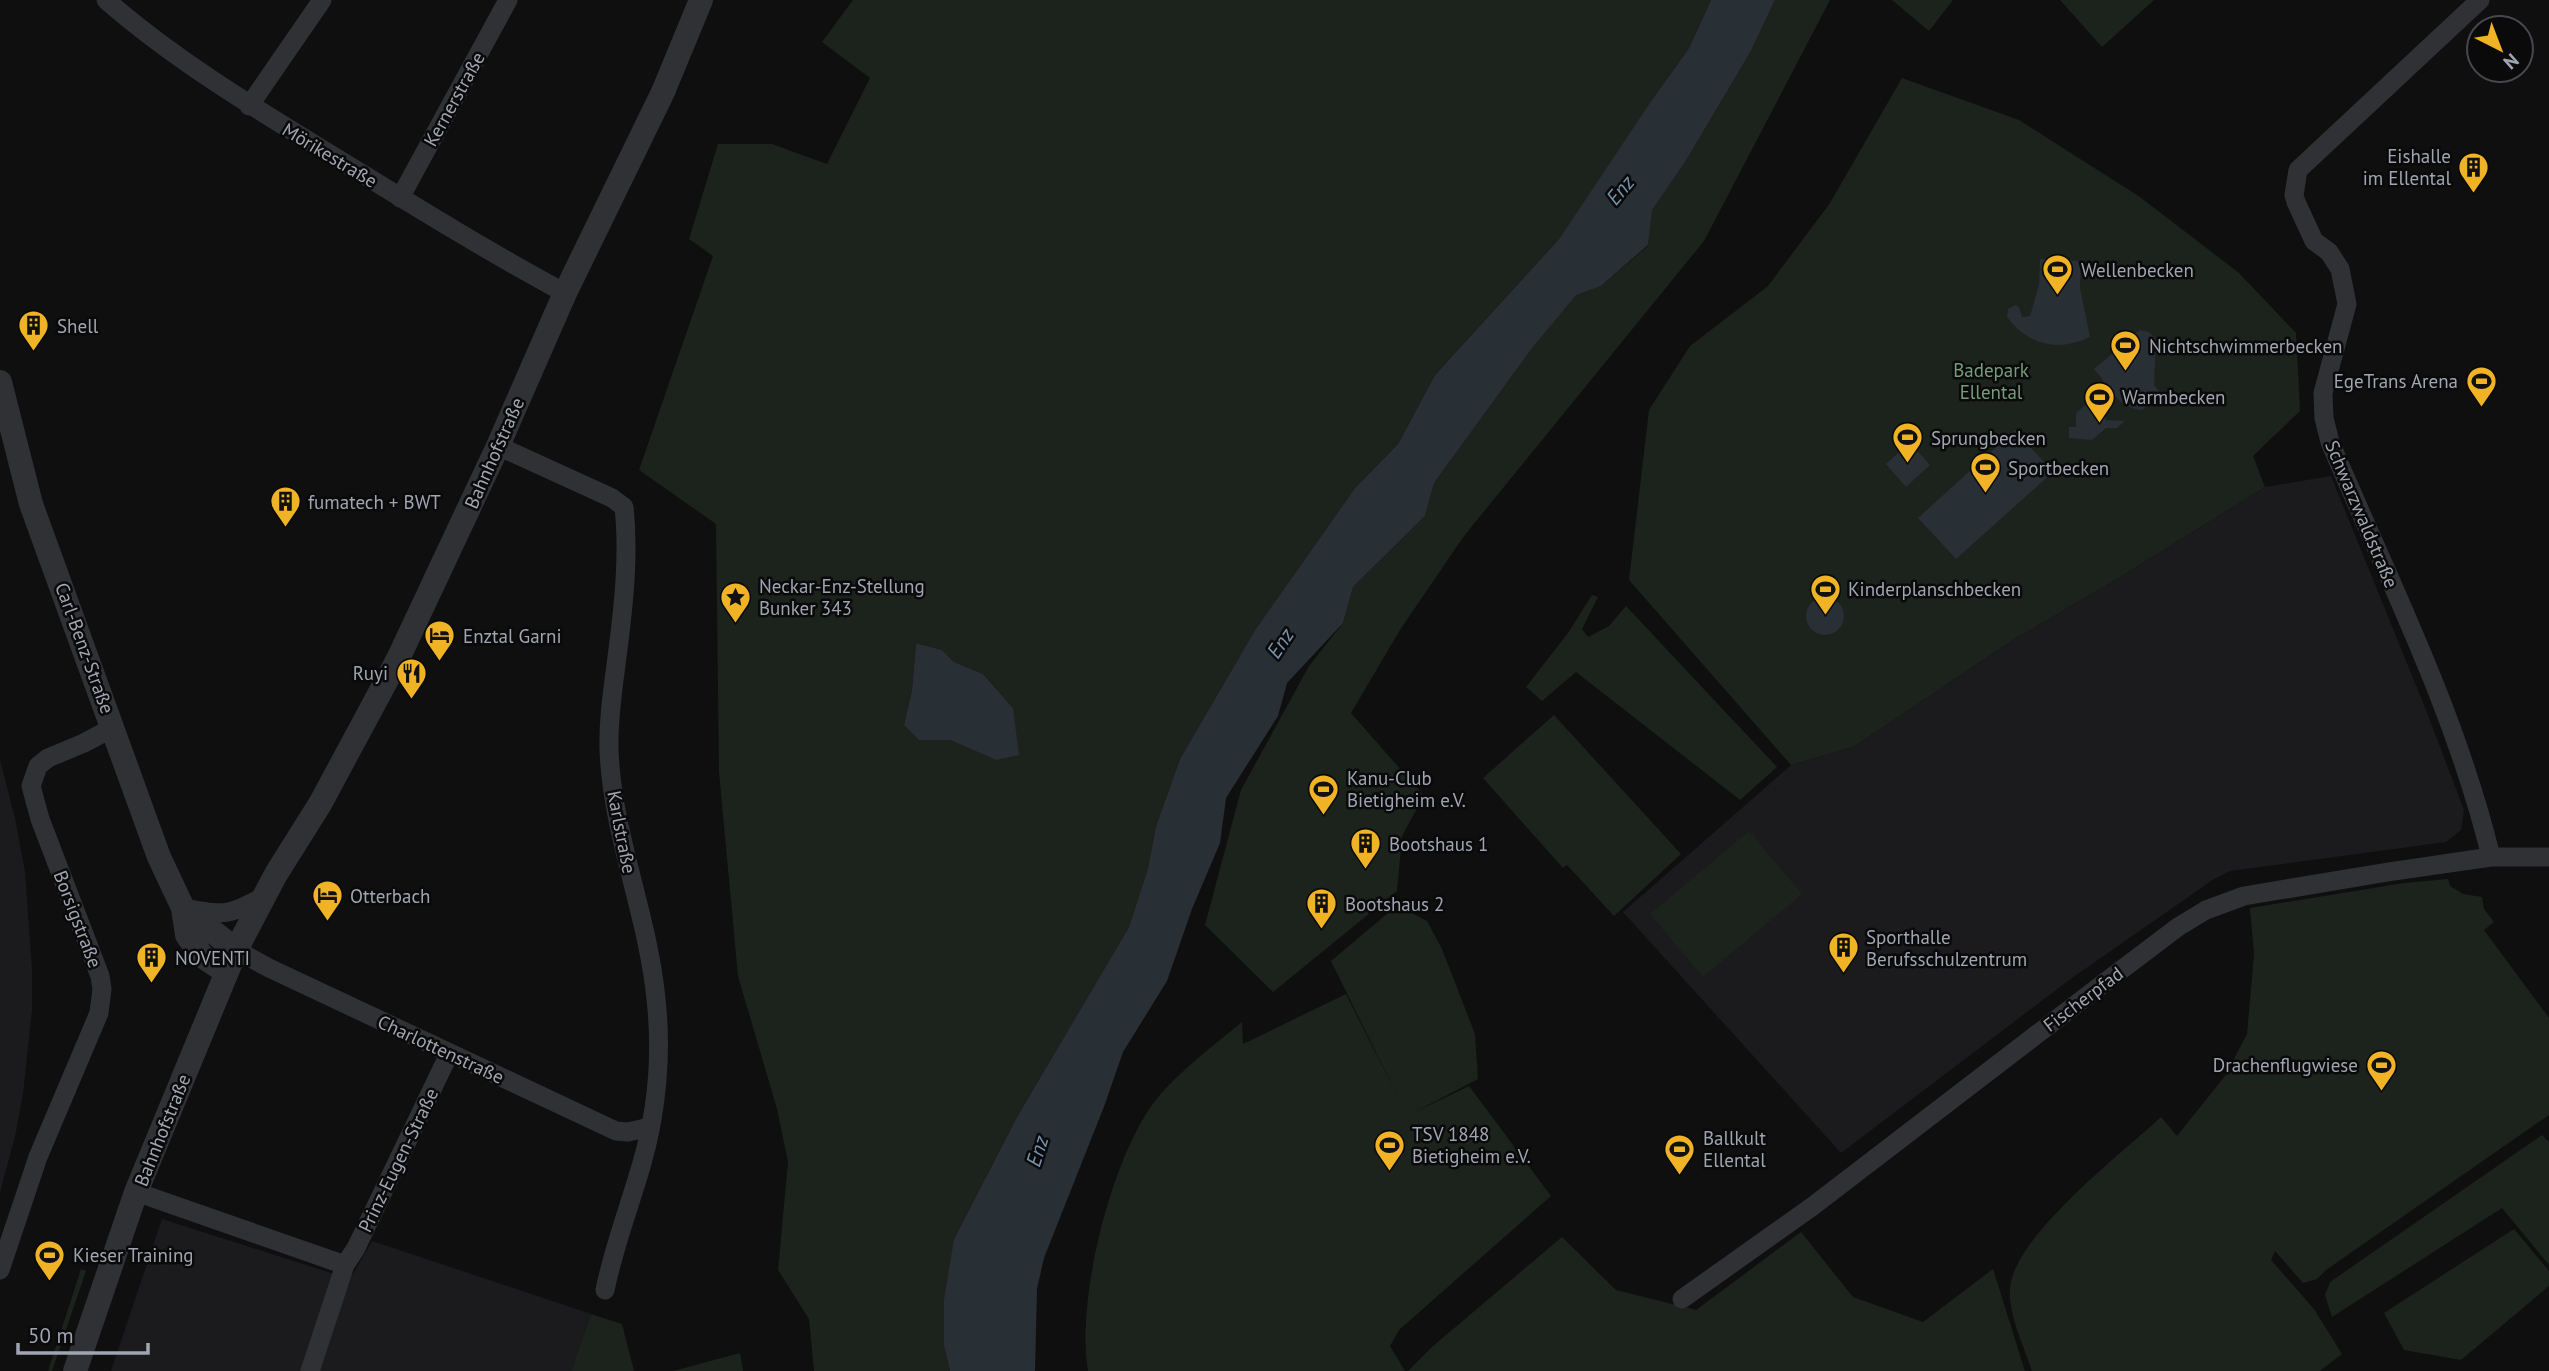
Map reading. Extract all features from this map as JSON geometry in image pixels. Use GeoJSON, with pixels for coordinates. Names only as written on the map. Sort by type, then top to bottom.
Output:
{"type":"FeatureCollection","features":[{"type":"Feature","properties":{"kind":"street","name":"Mörikestraße"},"geometry":{"type":"LineString","coordinates":[[107,0],[160,43],[249,106],[482,248],[565,293]]}},
{"type":"Feature","properties":{"kind":"street"},"geometry":{"type":"LineString","coordinates":[[249,106],[322,0]]}},
{"type":"Feature","properties":{"kind":"street","name":"Kernerstraße"},"geometry":{"type":"LineString","coordinates":[[400,198],[508,0]]}},
{"type":"Feature","properties":{"kind":"street","name":"Bahnhofstraße"},"geometry":{"type":"LineString","coordinates":[[75,1371],[136,1192],[231,961],[265,895],[320,804],[398,659],[498,446],[565,293],[663,92],[702,0]]}},
{"type":"Feature","properties":{"kind":"street","name":"Schwarzwaldstraße"},"geometry":{"type":"LineString","coordinates":[[2480,0],[2298,170],[2294,195],[2314,241],[2329,253],[2340,269],[2345,287],[2347,304],[2323,393],[2324,418],[2330,442],[2429,669],[2479,807],[2491,857]]}},
{"type":"Feature","properties":{"kind":"street","name":"Carl-Benz-Straße"},"geometry":{"type":"LineString","coordinates":[[0,382],[32,504],[159,858],[183,908],[231,961]]}},
{"type":"Feature","properties":{"kind":"street","name":"Karlstraße"},"geometry":{"type":"LineString","coordinates":[[498,446],[612,498],[624,507],[624,593],[609,720],[609,750],[611,778],[652,968],[656,1000],[657,1073],[643,1161],[611,1259],[605,1290]]}},
{"type":"Feature","properties":{"kind":"street","name":"Borsigstraße"},"geometry":{"type":"LineString","coordinates":[[0,1270],[38,1157],[99,1013],[102,1000],[100,976],[40,819],[31,786],[38,766],[48,758],[85,743],[114,727]]}},
{"type":"Feature","properties":{"kind":"street","name":"Fischerpfad"},"geometry":{"type":"LineString","coordinates":[[1682,1299],[1813,1206],[2109,978],[2178,927],[2206,910],[2244,896],[2491,857],[2549,857]]}},
{"type":"Feature","properties":{"kind":"street"},"geometry":{"type":"LineString","coordinates":[[183,908],[221,915],[265,895]]}},
{"type":"Feature","properties":{"kind":"street","name":"Charlottenstraße"},"geometry":{"type":"LineString","coordinates":[[231,961],[267,967],[617,1131],[628,1132],[650,1127]]}},
{"type":"Feature","properties":{"kind":"street","name":"Prinz-Eugen-Straße"},"geometry":{"type":"LineString","coordinates":[[310,1371],[345,1265],[449,1054]]}},
{"type":"Feature","properties":{"kind":"street"},"geometry":{"type":"LineString","coordinates":[[136,1192],[345,1265]]}},
{"type":"Feature","properties":{"kind":"shaded area"},"geometry":{"type":"Polygon","coordinates":[[[2331,476],[2464,810],[2461,830],[2446,842],[2230,871],[2214,879],[2072,978],[1841,1153],[1623,912],[1791,765],[1855,746],[2013,640],[2265,487],[2331,476]]]}},
{"type":"Feature","properties":{"kind":"shaded area"},"geometry":{"type":"Polygon","coordinates":[[[0,760],[25,872],[32,1010],[23,1094],[0,1193],[0,760]]]}},
{"type":"Feature","properties":{"kind":"shaded area"},"geometry":{"type":"Polygon","coordinates":[[[162,1219],[350,1279],[372,1241],[591,1314],[571,1371],[111,1371],[162,1219]]]}},
{"type":"Feature","properties":{"kind":"green space"},"geometry":{"type":"Polygon","coordinates":[[[853,0],[1711,0],[1689,48],[1559,239],[1435,375],[1398,444],[1355,488],[1255,630],[1180,759],[1156,826],[1148,868],[1129,927],[1017,1117],[954,1239],[944,1346],[950,1371],[814,1371],[809,1319],[778,1270],[788,1162],[777,1109],[738,976],[719,772],[716,524],[639,470],[713,256],[689,239],[718,144],[772,144],[827,164],[870,78],[822,42],[853,0]],[[916,643],[912,690],[904,725],[950,740],[996,760],[1013,708],[983,674],[954,662],[942,650],[916,643]]]}},
{"type":"Feature","properties":{"kind":"green space"},"geometry":{"type":"Polygon","coordinates":[[[1775,0],[1830,0],[1704,241],[1464,536],[1400,630],[1351,713],[1424,796],[1402,836],[1397,891],[1273,992],[1205,925],[1241,790],[1309,666],[1343,623],[1353,587],[1425,516],[1434,483],[1533,347],[1576,294],[1601,286],[1648,246],[1651,210],[1687,159],[1751,51],[1775,0]]]}},
{"type":"Feature","properties":{"kind":"green space"},"geometry":{"type":"Polygon","coordinates":[[[1892,0],[1953,0],[1929,31],[1892,0]]]}},
{"type":"Feature","properties":{"kind":"green space"},"geometry":{"type":"Polygon","coordinates":[[[2060,0],[2154,0],[2102,47],[2060,0]]]}},
{"type":"Feature","properties":{"kind":"green space","name":"Badepark Ellental"},"geometry":{"type":"Polygon","coordinates":[[[1902,78],[2019,120],[2140,197],[2239,273],[2296,333],[2300,411],[2253,456],[2265,487],[2013,640],[1855,746],[1791,765],[1629,580],[1649,410],[1690,346],[1768,286],[1830,203],[1902,78]]]}},
{"type":"Feature","properties":{"kind":"green space"},"geometry":{"type":"Polygon","coordinates":[[[1592,595],[1598,597],[1582,629],[1588,637],[1609,626],[1626,606],[1777,767],[1740,800],[1576,672],[1542,701],[1526,687],[1568,633],[1592,595]]]}},
{"type":"Feature","properties":{"kind":"green space"},"geometry":{"type":"Polygon","coordinates":[[[1554,715],[1681,854],[1614,916],[1567,865],[1563,868],[1483,778],[1554,715]]]}},
{"type":"Feature","properties":{"kind":"green space"},"geometry":{"type":"Polygon","coordinates":[[[1749,831],[1802,894],[1703,977],[1650,914],[1749,831]]]}},
{"type":"Feature","properties":{"kind":"green space","name":"Drachenflugwiese"},"geometry":{"type":"Polygon","coordinates":[[[2448,879],[2450,886],[2463,894],[2482,897],[2484,909],[2494,922],[2484,930],[2549,1018],[2549,1115],[2326,1270],[2317,1279],[2303,1283],[2275,1251],[2271,1260],[2314,1309],[2342,1354],[2320,1371],[2032,1371],[2011,1309],[2010,1288],[2016,1267],[2049,1220],[2097,1173],[2161,1117],[2177,1136],[2225,1076],[2247,1034],[2254,954],[2250,908],[2404,883],[2448,879]]]}},
{"type":"Feature","properties":{"kind":"green space"},"geometry":{"type":"Polygon","coordinates":[[[1404,909],[1427,921],[1442,949],[1475,1034],[1478,1079],[1413,1113],[1469,1086],[1551,1196],[1399,1330],[1390,1346],[1405,1371],[1088,1371],[1087,1308],[1092,1271],[1110,1196],[1137,1130],[1152,1105],[1194,1061],[1242,1022],[1243,1044],[1346,994],[1400,1101],[1331,961],[1388,913],[1404,909]]]}},
{"type":"Feature","properties":{"kind":"green space"},"geometry":{"type":"Polygon","coordinates":[[[2542,1135],[2549,1142],[2549,1265],[2502,1208],[2332,1317],[2325,1295],[2330,1282],[2542,1135]]]}},
{"type":"Feature","properties":{"kind":"green space"},"geometry":{"type":"Polygon","coordinates":[[[2514,1229],[2549,1271],[2549,1286],[2461,1360],[2404,1350],[2384,1313],[2514,1229]]]}},
{"type":"Feature","properties":{"kind":"green space"},"geometry":{"type":"Polygon","coordinates":[[[1801,1232],[1853,1297],[1923,1322],[1993,1269],[2025,1371],[1408,1371],[1433,1346],[1562,1237],[1616,1290],[1696,1310],[1801,1232]]]}},
{"type":"Feature","properties":{"kind":"green space"},"geometry":{"type":"Polygon","coordinates":[[[81,1269],[86,1271],[52,1371],[48,1371],[81,1269]]]}},
{"type":"Feature","properties":{"kind":"green space"},"geometry":{"type":"Polygon","coordinates":[[[591,1314],[622,1324],[634,1371],[571,1371],[591,1314]]]}},
{"type":"Feature","properties":{"kind":"green space"},"geometry":{"type":"Polygon","coordinates":[[[740,1353],[743,1371],[673,1371],[740,1353]]]}},
{"type":"Feature","properties":{"kind":"water","name":"Enz"},"geometry":{"type":"Polygon","coordinates":[[[1711,0],[1775,0],[1751,51],[1687,159],[1652,210],[1648,245],[1601,286],[1576,295],[1533,347],[1434,483],[1425,516],[1353,587],[1343,623],[1287,683],[1278,716],[1226,798],[1220,843],[1192,909],[1167,981],[1123,1052],[1044,1258],[1037,1289],[1035,1371],[950,1371],[944,1346],[944,1300],[954,1239],[1017,1117],[1129,927],[1148,868],[1156,826],[1180,759],[1255,630],[1355,488],[1398,444],[1435,375],[1559,239],[1689,48],[1711,0]]]}},
{"type":"Feature","properties":{"kind":"water","name":"Wellenbecken"},"geometry":{"type":"Polygon","coordinates":[[[2040,259],[2081,261],[2080,288],[2090,337],[2067,344],[2045,344],[2025,334],[2007,317],[2008,309],[2015,305],[2019,307],[2022,317],[2030,316],[2039,285],[2040,259]]]}},
{"type":"Feature","properties":{"kind":"water","name":"Nichtschwimmerbecken"},"geometry":{"type":"Polygon","coordinates":[[[2140,330],[2149,332],[2156,339],[2154,385],[2162,394],[2142,410],[2120,401],[2094,369],[2119,348],[2127,356],[2137,347],[2133,335],[2140,330]]]}},
{"type":"Feature","properties":{"kind":"water","name":"Warmbecken"},"geometry":{"type":"Polygon","coordinates":[[[2085,405],[2098,406],[2098,410],[2105,410],[2106,420],[2125,421],[2117,428],[2106,428],[2092,440],[2069,438],[2069,427],[2076,427],[2076,413],[2085,405]]]}},
{"type":"Feature","properties":{"kind":"water","name":"Sportbecken"},"geometry":{"type":"Polygon","coordinates":[[[2015,430],[2053,472],[1956,559],[1918,518],[2015,430]]]}},
{"type":"Feature","properties":{"kind":"water","name":"Sprungbecken"},"geometry":{"type":"Polygon","coordinates":[[[1910,442],[1930,465],[1906,487],[1886,464],[1910,442]]]}},
{"type":"Feature","properties":{"kind":"water","name":"Kinderplanschbecken"},"geometry":{"type":"Polygon","coordinates":[[[1825,597],[1838,603],[1844,616],[1838,629],[1825,635],[1812,629],[1806,616],[1812,603],[1825,597]]]}},
{"type":"Feature","properties":{"kind":"water"},"geometry":{"type":"Polygon","coordinates":[[[916,643],[942,650],[954,662],[983,674],[1013,708],[1019,755],[996,760],[950,740],[919,740],[904,725],[912,690],[916,643]]]}},
{"type":"Feature","properties":{"kind":"place","name":"Eishalle im Ellental"},"geometry":{"type":"Point","coordinates":[2474,194]}},
{"type":"Feature","properties":{"kind":"place","name":"Wellenbecken"},"geometry":{"type":"Point","coordinates":[2058,297]}},
{"type":"Feature","properties":{"kind":"place","name":"Shell"},"geometry":{"type":"Point","coordinates":[34,353]}},
{"type":"Feature","properties":{"kind":"place","name":"Nichtschwimmerbecken"},"geometry":{"type":"Point","coordinates":[2126,373]}},
{"type":"Feature","properties":{"kind":"place","name":"EgeTrans Arena"},"geometry":{"type":"Point","coordinates":[2481,408]}},
{"type":"Feature","properties":{"kind":"place","name":"Warmbecken"},"geometry":{"type":"Point","coordinates":[2099,424]}},
{"type":"Feature","properties":{"kind":"place","name":"Sprungbecken"},"geometry":{"type":"Point","coordinates":[1908,465]}},
{"type":"Feature","properties":{"kind":"place","name":"Sportbecken"},"geometry":{"type":"Point","coordinates":[1985,495]}},
{"type":"Feature","properties":{"kind":"place","name":"fumatech + BWT"},"geometry":{"type":"Point","coordinates":[285,529]}},
{"type":"Feature","properties":{"kind":"place","name":"Kinderplanschbecken"},"geometry":{"type":"Point","coordinates":[1825,616]}},
{"type":"Feature","properties":{"kind":"place","name":"Neckar-Enz-Stellung Bunker 343"},"geometry":{"type":"Point","coordinates":[736,624]}},
{"type":"Feature","properties":{"kind":"place","name":"Enztal Garni"},"geometry":{"type":"Point","coordinates":[440,663]}},
{"type":"Feature","properties":{"kind":"place","name":"Ruyi"},"geometry":{"type":"Point","coordinates":[411,700]}},
{"type":"Feature","properties":{"kind":"place","name":"Kanu-Club Bietigheim e.V."},"geometry":{"type":"Point","coordinates":[1324,816]}},
{"type":"Feature","properties":{"kind":"place","name":"Bootshaus 1"},"geometry":{"type":"Point","coordinates":[1366,871]}},
{"type":"Feature","properties":{"kind":"place","name":"Otterbach"},"geometry":{"type":"Point","coordinates":[327,923]}},
{"type":"Feature","properties":{"kind":"place","name":"Bootshaus 2"},"geometry":{"type":"Point","coordinates":[1322,931]}},
{"type":"Feature","properties":{"kind":"place","name":"Sporthalle Berufsschulzentrum"},"geometry":{"type":"Point","coordinates":[1843,975]}},
{"type":"Feature","properties":{"kind":"place","name":"NOVENTI"},"geometry":{"type":"Point","coordinates":[152,985]}},
{"type":"Feature","properties":{"kind":"place","name":"Drachenflugwiese"},"geometry":{"type":"Point","coordinates":[2381,1092]}},
{"type":"Feature","properties":{"kind":"place","name":"TSV 1848 Bietigheim e.V."},"geometry":{"type":"Point","coordinates":[1389,1172]}},
{"type":"Feature","properties":{"kind":"place","name":"Ballkult Ellental"},"geometry":{"type":"Point","coordinates":[1680,1176]}},
{"type":"Feature","properties":{"kind":"place","name":"Kieser Training"},"geometry":{"type":"Point","coordinates":[50,1282]}}]}
